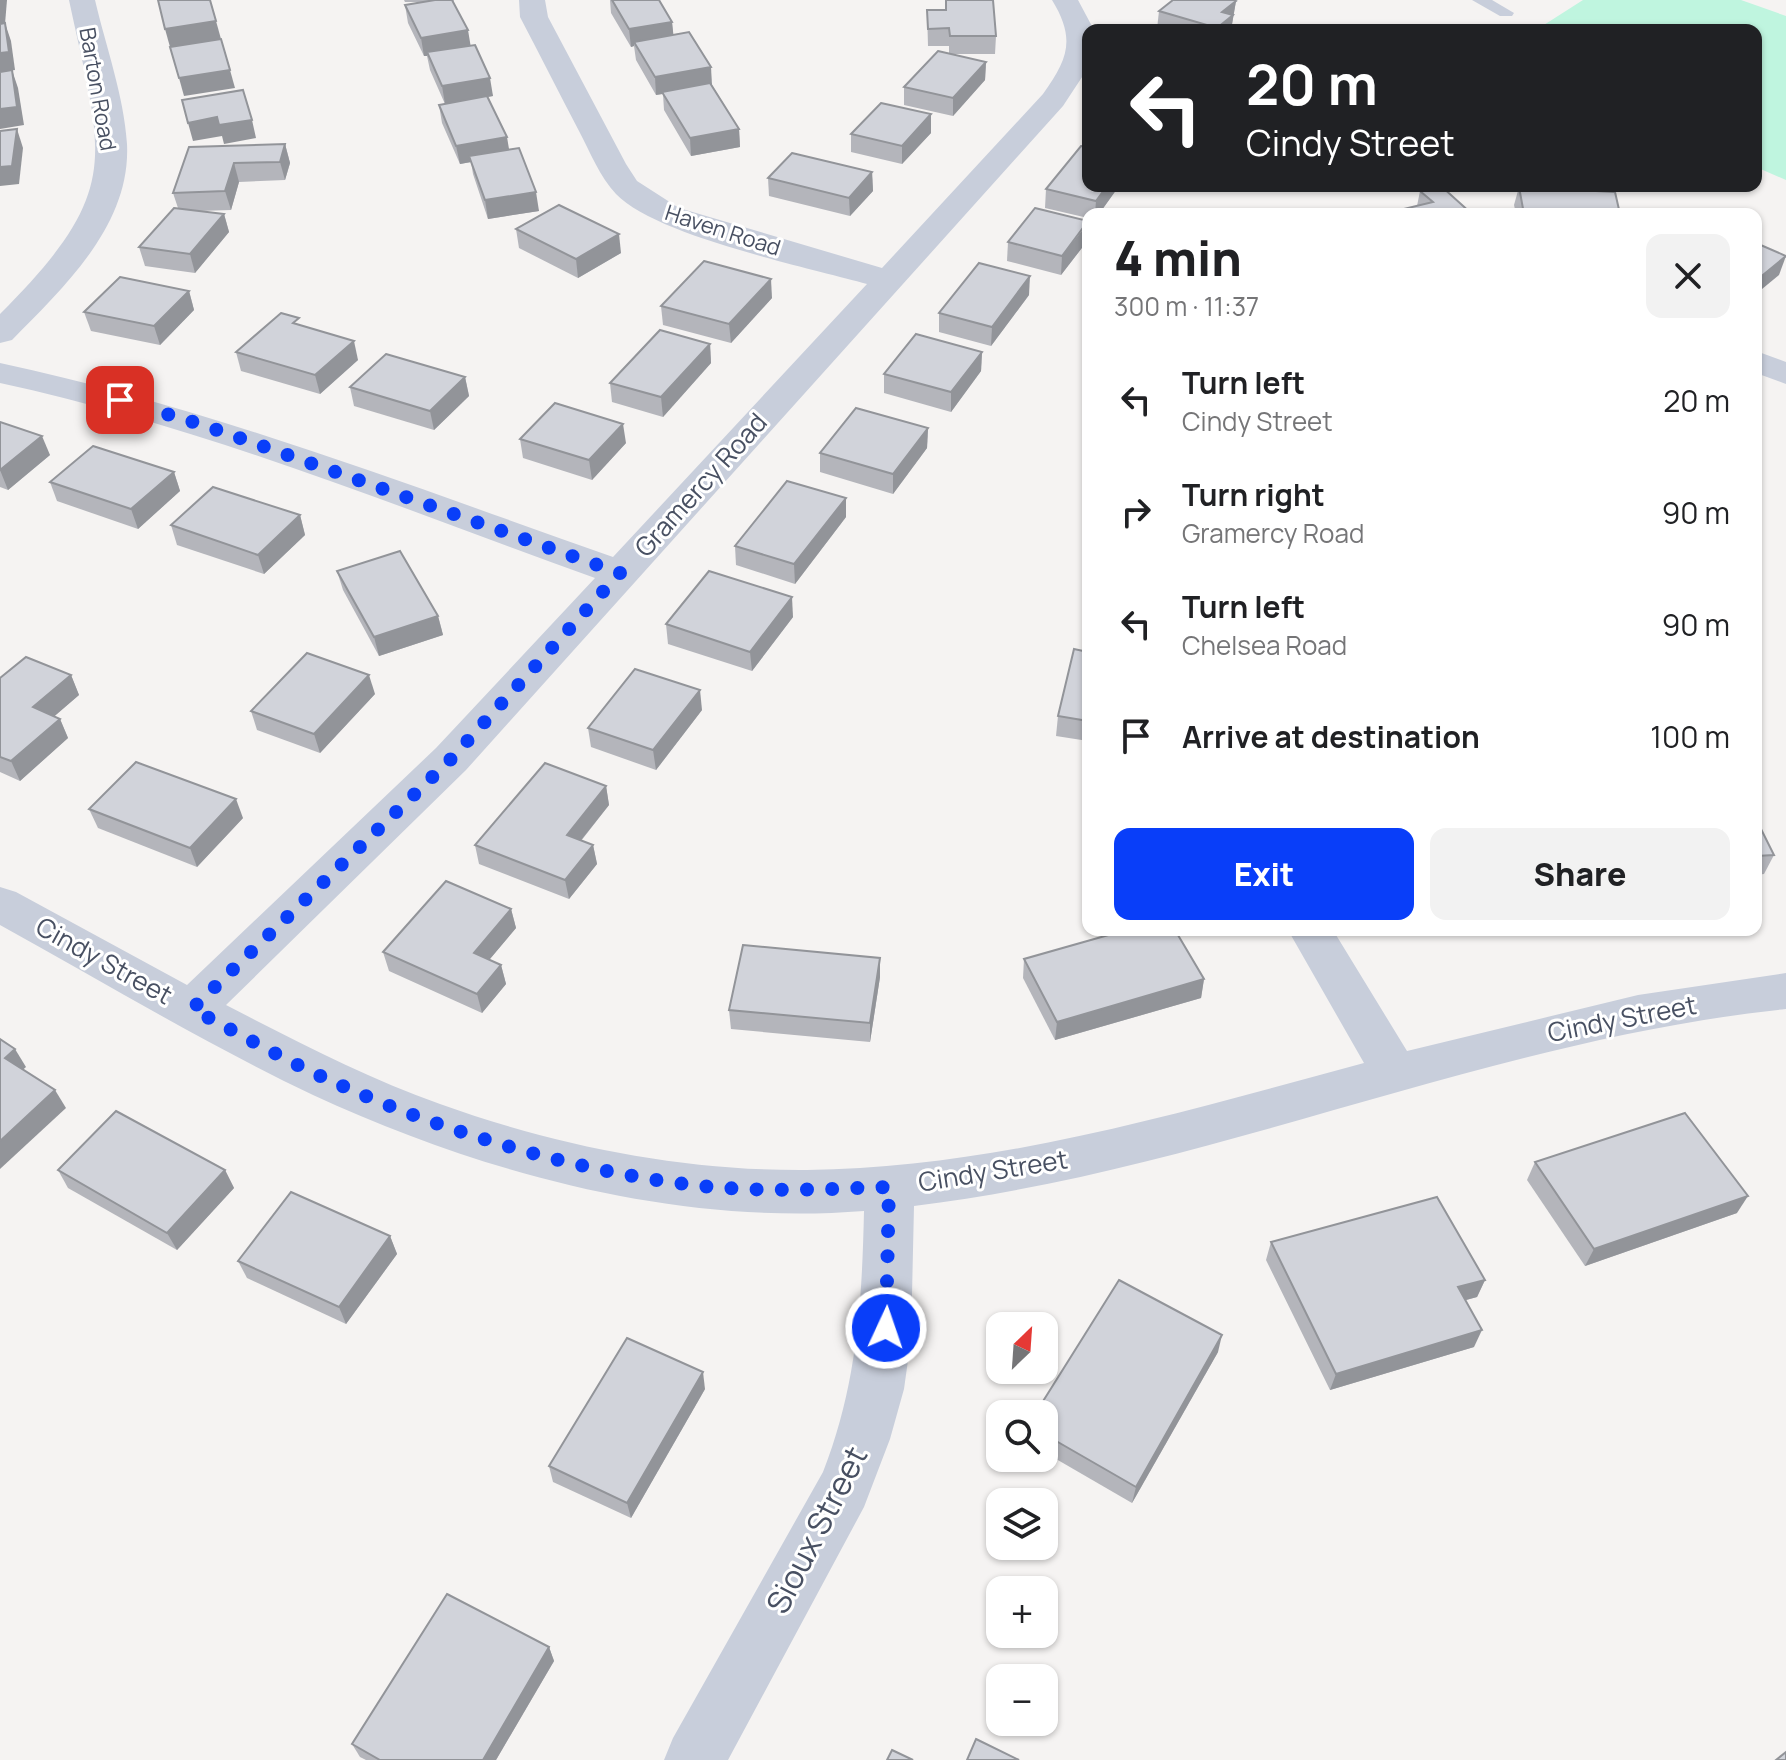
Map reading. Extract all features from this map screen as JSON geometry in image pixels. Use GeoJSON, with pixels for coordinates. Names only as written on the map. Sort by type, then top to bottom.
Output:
{"type":"FeatureCollection","features":[{"type":"Feature","properties":{"kind":"street","name":"Barton Road"},"geometry":{"type":"LineString","coordinates":[[0,333],[82,240],[106,190],[112,145],[82,0]]}},
{"type":"Feature","properties":{"kind":"street","name":"Haven Road"},"geometry":{"type":"LineString","coordinates":[[532,0],[534,17],[611,164],[626,187],[637,196],[668,215],[702,227],[889,280]]}},
{"type":"Feature","properties":{"kind":"street","name":"Gramercy Road"},"geometry":{"type":"LineString","coordinates":[[192,1009],[451,759],[1053,100],[1079,61],[1082,34],[1078,19],[1065,0]]}},
{"type":"Feature","properties":{"kind":"street"},"geometry":{"type":"LineString","coordinates":[[1762,364],[1786,374]]}},
{"type":"Feature","properties":{"kind":"street"},"geometry":{"type":"LineString","coordinates":[[0,373],[93,393],[203,425],[620,573]]}},
{"type":"Feature","properties":{"kind":"street","name":"Cindy Street"},"geometry":{"type":"LineString","coordinates":[[0,904],[337,1084],[403,1110],[535,1152],[650,1178],[711,1187],[889,1187],[963,1179],[1099,1152],[1575,1026],[1679,1006],[1786,991]]}},
{"type":"Feature","properties":{"kind":"street"},"geometry":{"type":"LineString","coordinates":[[1314,936],[1395,1073]]}},
{"type":"Feature","properties":{"kind":"street","name":"Sioux Street"},"geometry":{"type":"LineString","coordinates":[[695,1760],[844,1488],[863,1441],[877,1392],[884,1351],[888,1306],[889,1187]]}},
{"type":"Feature","properties":{"kind":"lane"},"geometry":{"type":"LineString","coordinates":[[1480,0],[1506,13]]}},
{"type":"Feature","properties":{"kind":"green space"},"geometry":{"type":"Polygon","coordinates":[[[1583,0],[1741,0],[1786,16],[1786,180],[1762,170],[1762,24],[1545,24],[1583,0]]]}},
{"type":"Feature","properties":{"kind":"building"},"geometry":{"type":"Polygon","coordinates":[[[158,0],[210,0],[216,21],[165,29],[158,0]]]}},
{"type":"Feature","properties":{"kind":"building"},"geometry":{"type":"Polygon","coordinates":[[[452,0],[468,30],[421,38],[405,5],[452,0]]]}},
{"type":"Feature","properties":{"kind":"building"},"geometry":{"type":"Polygon","coordinates":[[[612,0],[659,0],[672,22],[629,29],[612,0]]]}},
{"type":"Feature","properties":{"kind":"building"},"geometry":{"type":"Polygon","coordinates":[[[946,0],[993,0],[996,36],[950,36],[949,28],[928,29],[927,10],[946,10],[946,0]]]}},
{"type":"Feature","properties":{"kind":"building"},"geometry":{"type":"Polygon","coordinates":[[[1173,0],[1236,1],[1222,12],[1233,15],[1222,24],[1203,24],[1159,11],[1173,0]]]}},
{"type":"Feature","properties":{"kind":"building"},"geometry":{"type":"Polygon","coordinates":[[[5,23],[9,52],[0,53],[0,24],[5,23]]]}},
{"type":"Feature","properties":{"kind":"building"},"geometry":{"type":"Polygon","coordinates":[[[689,32],[711,67],[655,77],[634,42],[689,32]]]}},
{"type":"Feature","properties":{"kind":"building"},"geometry":{"type":"Polygon","coordinates":[[[221,39],[230,70],[179,78],[170,47],[221,39]]]}},
{"type":"Feature","properties":{"kind":"building"},"geometry":{"type":"Polygon","coordinates":[[[475,45],[490,78],[442,86],[427,52],[475,45]]]}},
{"type":"Feature","properties":{"kind":"building"},"geometry":{"type":"Polygon","coordinates":[[[938,51],[986,62],[953,98],[904,87],[938,51]]]}},
{"type":"Feature","properties":{"kind":"building"},"geometry":{"type":"Polygon","coordinates":[[[12,70],[17,107],[0,109],[0,72],[12,70]]]}},
{"type":"Feature","properties":{"kind":"building"},"geometry":{"type":"Polygon","coordinates":[[[710,83],[739,129],[690,138],[662,92],[710,83]]]}},
{"type":"Feature","properties":{"kind":"building"},"geometry":{"type":"Polygon","coordinates":[[[243,90],[252,120],[219,125],[217,117],[188,123],[182,100],[243,90]]]}},
{"type":"Feature","properties":{"kind":"building"},"geometry":{"type":"Polygon","coordinates":[[[487,96],[507,137],[456,146],[439,105],[487,96]]]}},
{"type":"Feature","properties":{"kind":"building"},"geometry":{"type":"Polygon","coordinates":[[[881,103],[931,114],[902,146],[851,134],[881,103]]]}},
{"type":"Feature","properties":{"kind":"building"},"geometry":{"type":"Polygon","coordinates":[[[17,129],[12,166],[0,167],[0,131],[17,129]]]}},
{"type":"Feature","properties":{"kind":"building"},"geometry":{"type":"Polygon","coordinates":[[[285,144],[280,162],[234,163],[225,191],[173,193],[189,147],[285,144]]]}},
{"type":"Feature","properties":{"kind":"building"},"geometry":{"type":"Polygon","coordinates":[[[1081,146],[1082,192],[1103,192],[1096,201],[1046,189],[1081,146]]]}},
{"type":"Feature","properties":{"kind":"building"},"geometry":{"type":"Polygon","coordinates":[[[519,148],[536,192],[485,200],[469,156],[519,148]]]}},
{"type":"Feature","properties":{"kind":"building"},"geometry":{"type":"Polygon","coordinates":[[[792,153],[872,172],[849,198],[768,178],[792,153]]]}},
{"type":"Feature","properties":{"kind":"building"},"geometry":{"type":"Polygon","coordinates":[[[1421,192],[1448,192],[1465,208],[1408,208],[1433,202],[1421,192]]]}},
{"type":"Feature","properties":{"kind":"building"},"geometry":{"type":"Polygon","coordinates":[[[1520,192],[1615,192],[1619,208],[1523,208],[1520,192]]]}},
{"type":"Feature","properties":{"kind":"building"},"geometry":{"type":"Polygon","coordinates":[[[559,205],[619,234],[576,259],[516,229],[559,205]]]}},
{"type":"Feature","properties":{"kind":"building"},"geometry":{"type":"Polygon","coordinates":[[[174,208],[224,214],[190,254],[139,247],[174,208]]]}},
{"type":"Feature","properties":{"kind":"building"},"geometry":{"type":"Polygon","coordinates":[[[1035,208],[1082,220],[1082,229],[1062,256],[1008,242],[1035,208]]]}},
{"type":"Feature","properties":{"kind":"building"},"geometry":{"type":"Polygon","coordinates":[[[1762,246],[1786,256],[1762,276],[1762,246]]]}},
{"type":"Feature","properties":{"kind":"building"},"geometry":{"type":"Polygon","coordinates":[[[704,261],[771,279],[729,324],[661,306],[704,261]]]}},
{"type":"Feature","properties":{"kind":"building"},"geometry":{"type":"Polygon","coordinates":[[[979,263],[1030,276],[992,327],[939,313],[979,263]]]}},
{"type":"Feature","properties":{"kind":"building"},"geometry":{"type":"Polygon","coordinates":[[[120,277],[189,291],[154,326],[84,312],[120,277]]]}},
{"type":"Feature","properties":{"kind":"building"},"geometry":{"type":"Polygon","coordinates":[[[281,313],[299,318],[293,323],[354,341],[315,375],[236,352],[281,313]]]}},
{"type":"Feature","properties":{"kind":"building"},"geometry":{"type":"Polygon","coordinates":[[[660,330],[710,344],[661,397],[610,383],[660,330]]]}},
{"type":"Feature","properties":{"kind":"building"},"geometry":{"type":"Polygon","coordinates":[[[916,334],[982,352],[951,392],[884,374],[916,334]]]}},
{"type":"Feature","properties":{"kind":"building"},"geometry":{"type":"Polygon","coordinates":[[[386,354],[465,377],[430,411],[350,387],[386,354]]]}},
{"type":"Feature","properties":{"kind":"building"},"geometry":{"type":"Polygon","coordinates":[[[555,403],[623,424],[589,460],[520,439],[555,403]]]}},
{"type":"Feature","properties":{"kind":"building"},"geometry":{"type":"Polygon","coordinates":[[[856,408],[928,428],[893,474],[820,453],[856,408]]]}},
{"type":"Feature","properties":{"kind":"building"},"geometry":{"type":"Polygon","coordinates":[[[0,422],[42,436],[0,470],[0,422]]]}},
{"type":"Feature","properties":{"kind":"building"},"geometry":{"type":"Polygon","coordinates":[[[93,446],[174,472],[131,509],[50,482],[93,446]]]}},
{"type":"Feature","properties":{"kind":"building"},"geometry":{"type":"Polygon","coordinates":[[[787,481],[846,498],[794,564],[735,546],[787,481]]]}},
{"type":"Feature","properties":{"kind":"building"},"geometry":{"type":"Polygon","coordinates":[[[213,487],[300,515],[258,555],[171,525],[213,487]]]}},
{"type":"Feature","properties":{"kind":"building"},"geometry":{"type":"Polygon","coordinates":[[[400,551],[438,616],[374,637],[337,571],[400,551]]]}},
{"type":"Feature","properties":{"kind":"building"},"geometry":{"type":"Polygon","coordinates":[[[709,571],[792,597],[750,652],[666,624],[709,571]]]}},
{"type":"Feature","properties":{"kind":"building"},"geometry":{"type":"Polygon","coordinates":[[[1074,649],[1082,651],[1082,720],[1058,716],[1074,649]]]}},
{"type":"Feature","properties":{"kind":"building"},"geometry":{"type":"Polygon","coordinates":[[[307,653],[369,675],[314,734],[251,711],[307,653]]]}},
{"type":"Feature","properties":{"kind":"building"},"geometry":{"type":"Polygon","coordinates":[[[26,657],[71,675],[33,707],[60,719],[11,761],[0,757],[0,678],[26,657]]]}},
{"type":"Feature","properties":{"kind":"building"},"geometry":{"type":"Polygon","coordinates":[[[635,669],[700,690],[653,750],[588,728],[635,669]]]}},
{"type":"Feature","properties":{"kind":"building"},"geometry":{"type":"Polygon","coordinates":[[[136,762],[236,799],[190,848],[89,809],[136,762]]]}},
{"type":"Feature","properties":{"kind":"building"},"geometry":{"type":"Polygon","coordinates":[[[545,763],[606,786],[567,835],[593,845],[565,880],[475,845],[545,763]]]}},
{"type":"Feature","properties":{"kind":"building"},"geometry":{"type":"Polygon","coordinates":[[[1762,831],[1774,855],[1762,856],[1762,831]]]}},
{"type":"Feature","properties":{"kind":"building"},"geometry":{"type":"Polygon","coordinates":[[[446,881],[511,909],[474,953],[501,965],[477,994],[383,952],[446,881]]]}},
{"type":"Feature","properties":{"kind":"building"},"geometry":{"type":"Polygon","coordinates":[[[1105,936],[1179,936],[1204,979],[1057,1022],[1024,959],[1105,936]]]}},
{"type":"Feature","properties":{"kind":"building"},"geometry":{"type":"Polygon","coordinates":[[[743,945],[880,958],[870,1023],[729,1010],[743,945]]]}},
{"type":"Feature","properties":{"kind":"building"},"geometry":{"type":"Polygon","coordinates":[[[0,1039],[15,1049],[5,1058],[55,1090],[0,1141],[0,1039]]]}},
{"type":"Feature","properties":{"kind":"building"},"geometry":{"type":"Polygon","coordinates":[[[116,1111],[225,1170],[167,1233],[58,1170],[116,1111]]]}},
{"type":"Feature","properties":{"kind":"building"},"geometry":{"type":"Polygon","coordinates":[[[1685,1113],[1748,1196],[1594,1249],[1535,1162],[1685,1113]]]}},
{"type":"Feature","properties":{"kind":"building"},"geometry":{"type":"Polygon","coordinates":[[[291,1192],[390,1236],[339,1307],[238,1261],[291,1192]]]}},
{"type":"Feature","properties":{"kind":"building"},"geometry":{"type":"Polygon","coordinates":[[[1437,1197],[1485,1280],[1458,1287],[1482,1330],[1336,1374],[1271,1242],[1437,1197]]]}},
{"type":"Feature","properties":{"kind":"building"},"geometry":{"type":"Polygon","coordinates":[[[1119,1280],[1222,1335],[1136,1487],[1058,1442],[1058,1400],[1044,1400],[1054,1384],[1058,1384],[1058,1377],[1119,1280]]]}},
{"type":"Feature","properties":{"kind":"building"},"geometry":{"type":"Polygon","coordinates":[[[627,1338],[703,1372],[627,1503],[549,1466],[627,1338]]]}},
{"type":"Feature","properties":{"kind":"building"},"geometry":{"type":"Polygon","coordinates":[[[447,1594],[549,1647],[483,1760],[380,1760],[352,1744],[447,1594]]]}},
{"type":"Feature","properties":{"kind":"building"},"geometry":{"type":"Polygon","coordinates":[[[976,1739],[1019,1760],[967,1760],[976,1739]]]}},
{"type":"Feature","properties":{"kind":"building"},"geometry":{"type":"Polygon","coordinates":[[[892,1750],[913,1760],[887,1760],[892,1750]]]}},
{"type":"Feature","properties":{"kind":"route"},"geometry":{"type":"LineString","coordinates":[[120,400],[203,425],[620,573],[451,759],[192,1009],[337,1084],[481,1137],[535,1152],[650,1178],[711,1187],[889,1187],[886,1328]]}}]}
